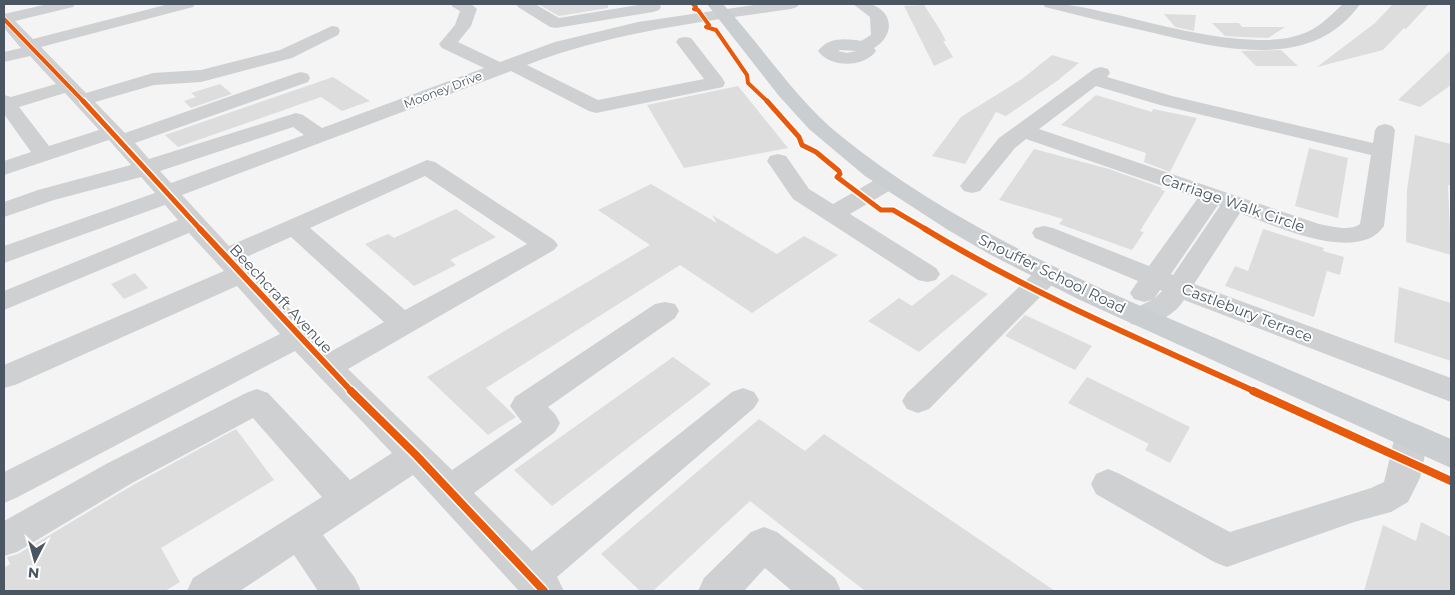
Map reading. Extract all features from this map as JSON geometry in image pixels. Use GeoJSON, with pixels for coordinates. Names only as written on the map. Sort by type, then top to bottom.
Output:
{"type":"FeatureCollection","features":[{"type":"Feature","properties":{"kind":"main road","name":"Snouffer School Road"},"geometry":{"type":"LineString","coordinates":[[720,9],[789,96],[811,120],[844,150],[943,218],[1048,274],[1451,454]]}},
{"type":"Feature","properties":{"kind":"street"},"geometry":{"type":"LineString","coordinates":[[12,34],[36,4]]}},
{"type":"Feature","properties":{"kind":"street"},"geometry":{"type":"LineString","coordinates":[[12,34],[67,4]]}},
{"type":"Feature","properties":{"kind":"street"},"geometry":{"type":"LineString","coordinates":[[12,34],[187,4]]}},
{"type":"Feature","properties":{"kind":"street"},"geometry":{"type":"LineString","coordinates":[[459,4],[469,9],[463,26],[448,44],[505,66],[596,108],[648,95],[716,83],[685,42]]}},
{"type":"Feature","properties":{"kind":"street"},"geometry":{"type":"LineString","coordinates":[[524,4],[556,23],[603,8],[670,4]]}},
{"type":"Feature","properties":{"kind":"street","name":"Mooney Drive"},"geometry":{"type":"LineString","coordinates":[[4,255],[561,46],[720,9],[791,4]]}},
{"type":"Feature","properties":{"kind":"street"},"geometry":{"type":"LineString","coordinates":[[861,4],[878,15],[882,31],[880,37],[863,47]]}},
{"type":"Feature","properties":{"kind":"street"},"geometry":{"type":"LineString","coordinates":[[1051,4],[1204,40],[1256,44],[1290,42],[1318,33],[1352,4]]}},
{"type":"Feature","properties":{"kind":"street"},"geometry":{"type":"LineString","coordinates":[[1116,19],[1131,4]]}},
{"type":"Feature","properties":{"kind":"street"},"geometry":{"type":"LineString","coordinates":[[633,28],[647,42]]}},
{"type":"Feature","properties":{"kind":"street"},"geometry":{"type":"LineString","coordinates":[[44,155],[4,103],[153,79],[201,76],[286,54],[332,31]]}},
{"type":"Feature","properties":{"kind":"street","name":"Beechcraft Avenue"},"geometry":{"type":"LineString","coordinates":[[12,34],[75,93],[117,136],[168,195],[301,336],[327,367],[416,455],[537,584]]}},
{"type":"Feature","properties":{"kind":"street","name":"Carriage Walk Circle"},"geometry":{"type":"LineString","coordinates":[[1097,76],[1167,101],[1383,140],[1372,226],[1369,230],[1360,234],[1330,233],[1313,230],[1022,130],[1097,76]]}},
{"type":"Feature","properties":{"kind":"street"},"geometry":{"type":"LineString","coordinates":[[4,168],[44,155],[174,122],[301,78]]}},
{"type":"Feature","properties":{"kind":"street"},"geometry":{"type":"LineString","coordinates":[[156,106],[174,122]]}},
{"type":"Feature","properties":{"kind":"street"},"geometry":{"type":"LineString","coordinates":[[4,210],[46,195],[111,179],[296,119],[320,136]]}},
{"type":"Feature","properties":{"kind":"street"},"geometry":{"type":"LineString","coordinates":[[972,186],[1007,143],[1022,130]]}},
{"type":"Feature","properties":{"kind":"street"},"geometry":{"type":"LineString","coordinates":[[778,161],[801,194],[927,274]]}},
{"type":"Feature","properties":{"kind":"street"},"geometry":{"type":"LineString","coordinates":[[4,377],[233,266],[294,227],[427,167],[545,245],[327,367]]}},
{"type":"Feature","properties":{"kind":"street"},"geometry":{"type":"LineString","coordinates":[[832,215],[888,182]]}},
{"type":"Feature","properties":{"kind":"street"},"geometry":{"type":"LineString","coordinates":[[1141,317],[1168,303],[1167,283],[1223,200]]}},
{"type":"Feature","properties":{"kind":"street"},"geometry":{"type":"LineString","coordinates":[[4,301],[193,222]]}},
{"type":"Feature","properties":{"kind":"street"},"geometry":{"type":"LineString","coordinates":[[294,227],[403,324]]}},
{"type":"Feature","properties":{"kind":"street","name":"Castlebury Terrace"},"geometry":{"type":"LineString","coordinates":[[1044,233],[1167,283],[1451,390]]}},
{"type":"Feature","properties":{"kind":"street"},"geometry":{"type":"LineString","coordinates":[[918,401],[1048,274]]}},
{"type":"Feature","properties":{"kind":"street"},"geometry":{"type":"LineString","coordinates":[[450,491],[544,423],[526,406],[665,311]]}},
{"type":"Feature","properties":{"kind":"street"},"geometry":{"type":"LineString","coordinates":[[4,488],[301,336]]}},
{"type":"Feature","properties":{"kind":"street"},"geometry":{"type":"LineString","coordinates":[[537,584],[743,400]]}},
{"type":"Feature","properties":{"kind":"street"},"geometry":{"type":"LineString","coordinates":[[4,540],[120,473],[258,401],[346,500]]}},
{"type":"Feature","properties":{"kind":"street"},"geometry":{"type":"LineString","coordinates":[[1108,484],[1227,550],[1354,507],[1378,501],[1396,492],[1403,478],[1412,436]]}},
{"type":"Feature","properties":{"kind":"street"},"geometry":{"type":"LineString","coordinates":[[208,591],[416,455]]}},
{"type":"Feature","properties":{"kind":"street"},"geometry":{"type":"LineString","coordinates":[[299,532],[341,591]]}},
{"type":"Feature","properties":{"kind":"street"},"geometry":{"type":"LineString","coordinates":[[718,591],[764,544],[821,591]]}},
{"type":"Feature","properties":{"kind":"building"},"geometry":{"type":"Polygon","coordinates":[[[538,4],[608,4],[608,8],[559,16],[538,4]]]}},
{"type":"Feature","properties":{"kind":"building"},"geometry":{"type":"Polygon","coordinates":[[[1393,4],[1429,4],[1383,50],[1317,67],[1375,23],[1393,4]]]}},
{"type":"Feature","properties":{"kind":"building"},"geometry":{"type":"Polygon","coordinates":[[[924,5],[939,28],[946,41],[943,41],[953,57],[934,66],[904,6],[924,5]]]}},
{"type":"Feature","properties":{"kind":"building"},"geometry":{"type":"Polygon","coordinates":[[[1164,14],[1196,15],[1194,31],[1175,27],[1164,14]]]}},
{"type":"Feature","properties":{"kind":"building"},"geometry":{"type":"Polygon","coordinates":[[[1212,23],[1239,23],[1242,27],[1285,27],[1268,38],[1241,37],[1225,36],[1212,23]]]}},
{"type":"Feature","properties":{"kind":"building"},"geometry":{"type":"Polygon","coordinates":[[[1281,50],[1298,66],[1256,66],[1241,51],[1281,50]]]}},
{"type":"Feature","properties":{"kind":"building"},"geometry":{"type":"Polygon","coordinates":[[[1451,50],[1451,85],[1420,107],[1398,100],[1451,50]]]}},
{"type":"Feature","properties":{"kind":"building"},"geometry":{"type":"Polygon","coordinates":[[[1052,55],[1079,63],[1057,81],[1006,116],[996,112],[965,164],[932,156],[961,117],[1022,79],[1052,55]]]}},
{"type":"Feature","properties":{"kind":"building"},"geometry":{"type":"Polygon","coordinates":[[[333,77],[370,101],[342,111],[321,97],[178,147],[165,135],[333,77]]]}},
{"type":"Feature","properties":{"kind":"building"},"geometry":{"type":"Polygon","coordinates":[[[220,84],[232,94],[191,108],[184,101],[196,97],[191,93],[220,84]]]}},
{"type":"Feature","properties":{"kind":"building"},"geometry":{"type":"Polygon","coordinates":[[[738,86],[788,148],[684,168],[647,105],[738,86]]]}},
{"type":"Feature","properties":{"kind":"building"},"geometry":{"type":"Polygon","coordinates":[[[1096,95],[1152,112],[1153,109],[1197,118],[1170,172],[1144,162],[1146,153],[1061,125],[1096,95]]]}},
{"type":"Feature","properties":{"kind":"building"},"geometry":{"type":"Polygon","coordinates":[[[1415,135],[1451,144],[1451,186],[1448,185],[1451,255],[1406,242],[1407,190],[1415,135]]]}},
{"type":"Feature","properties":{"kind":"building"},"geometry":{"type":"Polygon","coordinates":[[[1309,148],[1348,158],[1338,218],[1295,206],[1309,148]]]}},
{"type":"Feature","properties":{"kind":"building"},"geometry":{"type":"Polygon","coordinates":[[[1034,149],[1109,169],[1162,188],[1161,190],[1165,191],[1140,231],[1144,232],[1132,250],[1059,224],[1063,219],[999,200],[1034,149]]]}},
{"type":"Feature","properties":{"kind":"building"},"geometry":{"type":"Polygon","coordinates":[[[651,184],[717,223],[712,215],[777,254],[804,236],[838,255],[752,313],[680,265],[486,388],[516,417],[488,435],[427,377],[650,245],[598,210],[651,184]]]}},
{"type":"Feature","properties":{"kind":"building"},"geometry":{"type":"Polygon","coordinates":[[[456,209],[496,237],[450,260],[456,265],[414,286],[365,244],[388,234],[394,238],[456,209]]]}},
{"type":"Feature","properties":{"kind":"building"},"geometry":{"type":"Polygon","coordinates":[[[1263,229],[1324,248],[1323,251],[1344,257],[1340,275],[1327,271],[1314,317],[1225,286],[1235,266],[1248,271],[1263,229]]]}},
{"type":"Feature","properties":{"kind":"building"},"geometry":{"type":"Polygon","coordinates":[[[135,273],[148,288],[124,299],[111,284],[135,273]]]}},
{"type":"Feature","properties":{"kind":"building"},"geometry":{"type":"Polygon","coordinates":[[[952,274],[988,294],[919,352],[868,321],[899,298],[912,306],[952,274]]]}},
{"type":"Feature","properties":{"kind":"building"},"geometry":{"type":"Polygon","coordinates":[[[1399,287],[1451,303],[1451,361],[1394,342],[1399,287]]]}},
{"type":"Feature","properties":{"kind":"building"},"geometry":{"type":"Polygon","coordinates":[[[1025,315],[1092,346],[1075,370],[1005,336],[1025,315]]]}},
{"type":"Feature","properties":{"kind":"building"},"geometry":{"type":"Polygon","coordinates":[[[673,357],[711,384],[552,506],[514,470],[673,357]]]}},
{"type":"Feature","properties":{"kind":"building"},"geometry":{"type":"Polygon","coordinates":[[[1087,377],[1190,427],[1170,463],[1145,450],[1149,444],[1068,403],[1087,377]]]}},
{"type":"Feature","properties":{"kind":"building"},"geometry":{"type":"Polygon","coordinates":[[[759,419],[805,451],[824,434],[1055,591],[865,591],[750,501],[653,591],[640,591],[601,554],[759,419]]]}},
{"type":"Feature","properties":{"kind":"building"},"geometry":{"type":"Polygon","coordinates":[[[236,429],[274,480],[161,548],[180,582],[165,591],[4,591],[4,568],[10,564],[7,557],[18,554],[133,485],[236,429]]]}},
{"type":"Feature","properties":{"kind":"building"},"geometry":{"type":"Polygon","coordinates":[[[1421,522],[1451,537],[1451,591],[1364,591],[1383,525],[1416,541],[1421,522]]]}},
{"type":"Feature","properties":{"kind":"cycle path"},"geometry":{"type":"LineString","coordinates":[[693,4],[696,7],[694,9],[698,10],[709,25],[706,27],[716,30],[747,75],[748,83],[759,92],[799,137],[802,145],[816,152],[839,171],[840,174],[837,177],[881,210],[893,210],[972,258],[1041,294],[1451,481]]}},
{"type":"Feature","properties":{"kind":"cycle path"},"geometry":{"type":"LineString","coordinates":[[4,19],[113,132],[327,367],[416,455],[544,591]]}}]}
